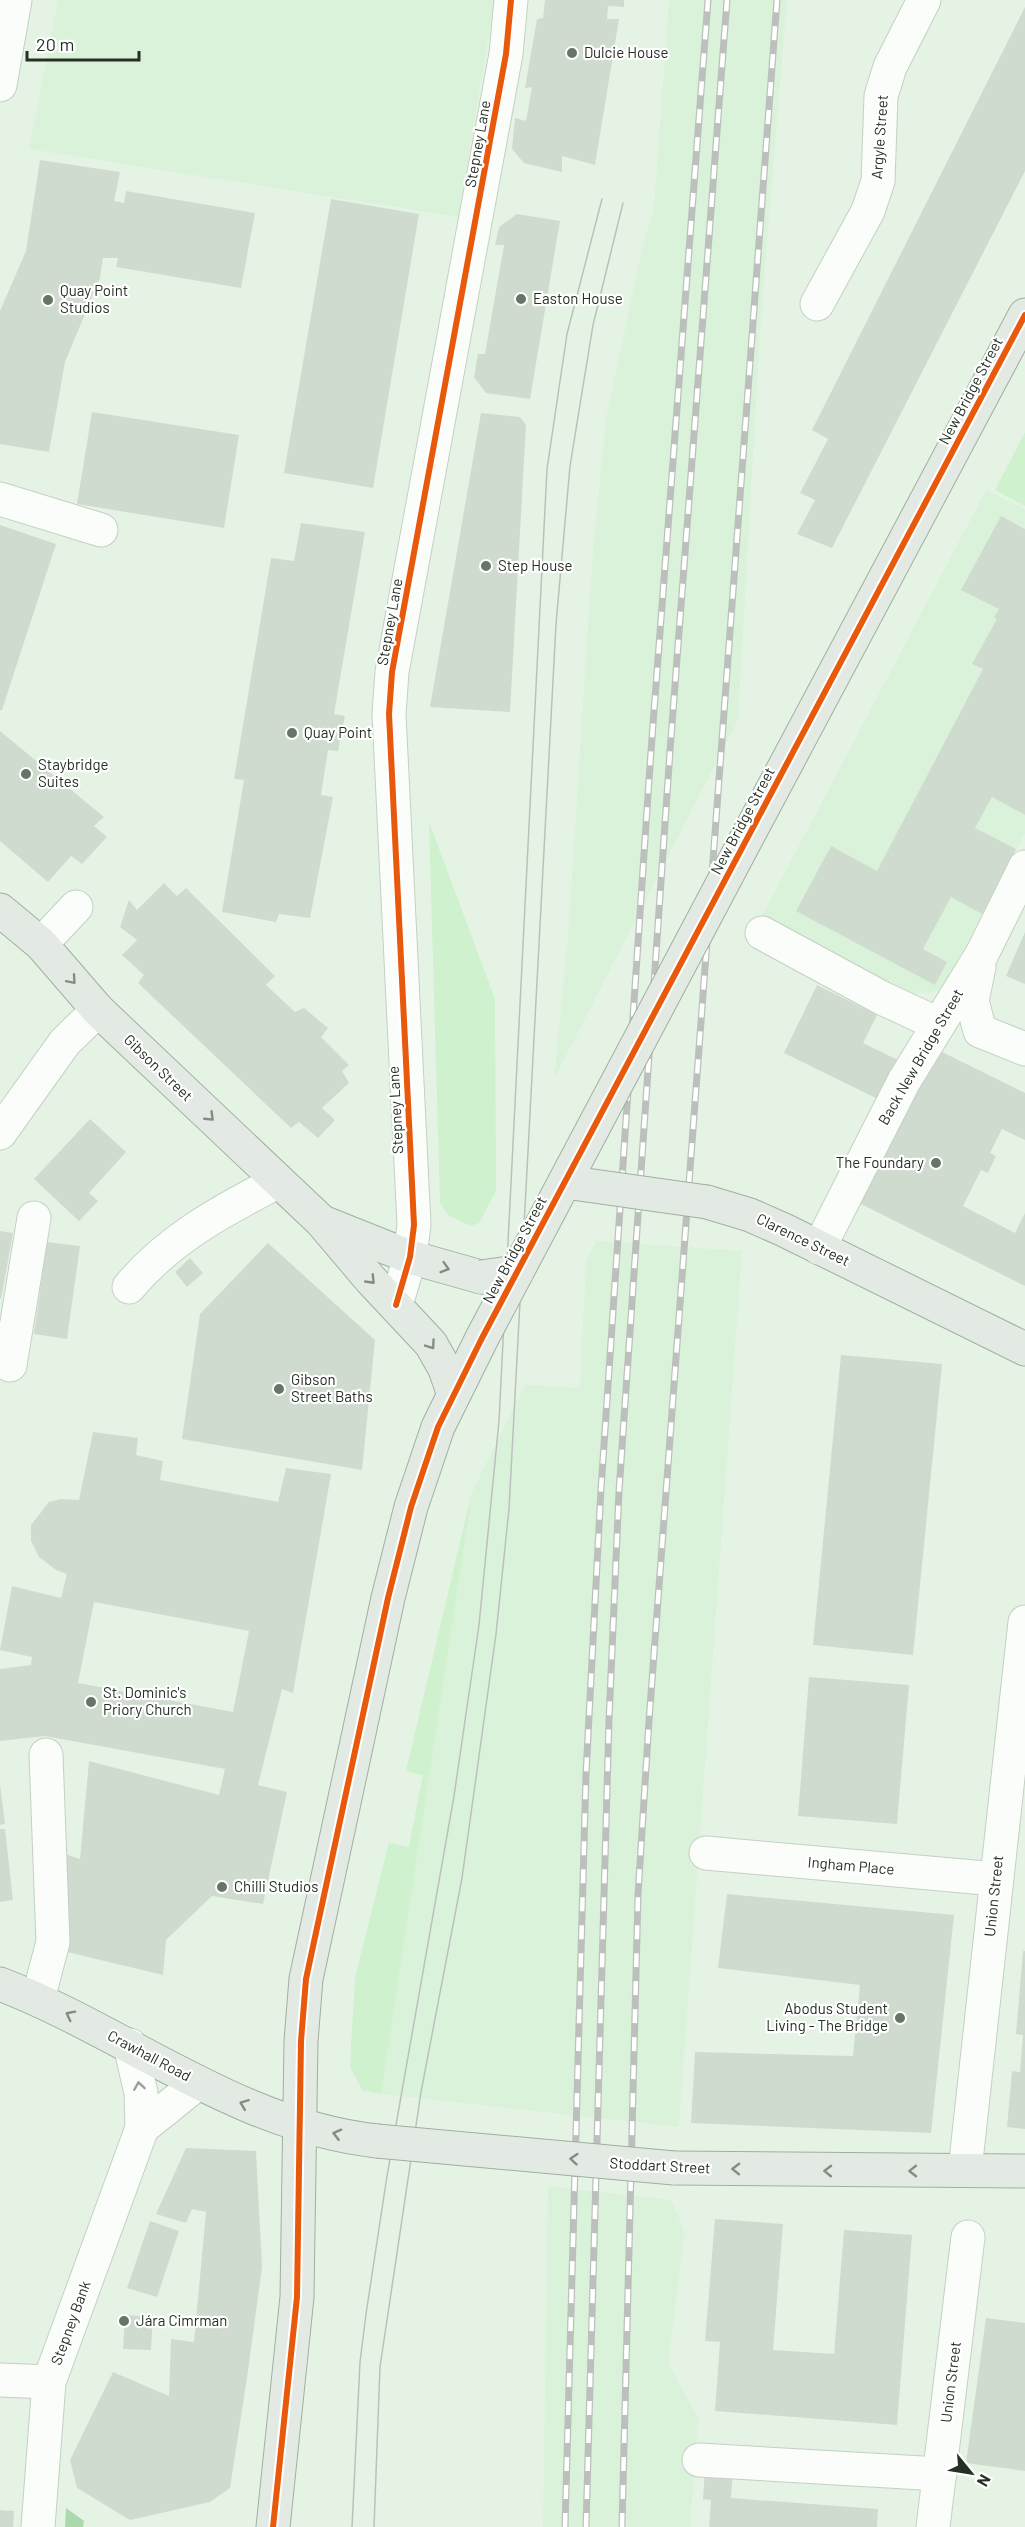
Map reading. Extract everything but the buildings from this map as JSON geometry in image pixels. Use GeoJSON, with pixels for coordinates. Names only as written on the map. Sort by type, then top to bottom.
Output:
{"type":"FeatureCollection","features":[{"type":"Feature","properties":{"kind":"main road","name":"New Bridge Street"},"geometry":{"type":"LineString","coordinates":[[273,2527],[297,2297],[299,2124],[302,2020],[306,1979],[402,1541],[426,1458],[453,1392],[1025,315]]}},
{"type":"Feature","properties":{"kind":"main road","name":"Gibson Street"},"geometry":{"type":"LineString","coordinates":[[0,910],[41,944],[98,1010],[277,1182],[321,1221],[371,1280],[431,1344],[445,1369],[453,1392]]}},
{"type":"Feature","properties":{"kind":"main road","name":"Clarence Street"},"geometry":{"type":"LineString","coordinates":[[565,1182],[707,1202],[750,1215],[1025,1348]]}},
{"type":"Feature","properties":{"kind":"main road","name":"Gibson Street"},"geometry":{"type":"LineString","coordinates":[[321,1221],[410,1257],[481,1277],[517,1272]]}},
{"type":"Feature","properties":{"kind":"main road","name":"Crawhall Road"},"geometry":{"type":"LineString","coordinates":[[0,1984],[38,1999],[236,2101],[299,2124]]}},
{"type":"Feature","properties":{"kind":"main road","name":"Stoddart Street"},"geometry":{"type":"LineString","coordinates":[[299,2124],[376,2141],[674,2168],[861,2172],[1025,2171]]}},
{"type":"Feature","properties":{"kind":"street"},"geometry":{"type":"LineString","coordinates":[[0,86],[15,0]]}},
{"type":"Feature","properties":{"kind":"street","name":"Stepney Lane"},"geometry":{"type":"LineString","coordinates":[[396,1305],[410,1257],[414,1225],[388,714],[392,672],[506,54],[511,0]]}},
{"type":"Feature","properties":{"kind":"street","name":"Argyle Street"},"geometry":{"type":"LineString","coordinates":[[817,304],[868,211],[878,181],[881,96],[890,67],[924,0]]}},
{"type":"Feature","properties":{"kind":"street"},"geometry":{"type":"LineString","coordinates":[[0,499],[101,530]]}},
{"type":"Feature","properties":{"kind":"street","name":"Back New Bridge Street"},"geometry":{"type":"LineString","coordinates":[[819,1248],[904,1081],[982,954],[1025,867]]}},
{"type":"Feature","properties":{"kind":"street"},"geometry":{"type":"LineString","coordinates":[[41,944],[76,907]]}},
{"type":"Feature","properties":{"kind":"street"},"geometry":{"type":"LineString","coordinates":[[762,933],[882,998],[938,1024]]}},
{"type":"Feature","properties":{"kind":"street"},"geometry":{"type":"LineString","coordinates":[[982,954],[972,1001],[980,1031],[1025,1050]]}},
{"type":"Feature","properties":{"kind":"street"},"geometry":{"type":"LineString","coordinates":[[0,1133],[64,1042],[98,1010]]}},
{"type":"Feature","properties":{"kind":"street"},"geometry":{"type":"LineString","coordinates":[[129,1287],[148,1265],[175,1241],[208,1218],[277,1182]]}},
{"type":"Feature","properties":{"kind":"street"},"geometry":{"type":"LineString","coordinates":[[10,1365],[33,1218]]}},
{"type":"Feature","properties":{"kind":"street","name":"Union Street"},"geometry":{"type":"LineString","coordinates":[[965,2170],[1025,1622]]}},
{"type":"Feature","properties":{"kind":"street"},"geometry":{"type":"LineString","coordinates":[[38,1999],[54,1942],[46,1755]]}},
{"type":"Feature","properties":{"kind":"street","name":"Ingham Place"},"geometry":{"type":"LineString","coordinates":[[706,1853],[996,1879]]}},
{"type":"Feature","properties":{"kind":"street"},"geometry":{"type":"LineString","coordinates":[[130,2045],[141,2093],[142,2128]]}},
{"type":"Feature","properties":{"kind":"street"},"geometry":{"type":"LineString","coordinates":[[142,2128],[198,2083]]}},
{"type":"Feature","properties":{"kind":"street","name":"Stepney Bank"},"geometry":{"type":"LineString","coordinates":[[38,2527],[49,2382],[142,2128]]}},
{"type":"Feature","properties":{"kind":"street","name":"Union Street"},"geometry":{"type":"LineString","coordinates":[[933,2527],[968,2237]]}},
{"type":"Feature","properties":{"kind":"street"},"geometry":{"type":"LineString","coordinates":[[0,2380],[49,2382]]}},
{"type":"Feature","properties":{"kind":"street"},"geometry":{"type":"LineString","coordinates":[[699,2460],[940,2474]]}},
{"type":"Feature","properties":{"kind":"shaded area"},"geometry":{"type":"Polygon","coordinates":[[[58,0],[495,0],[458,217],[29,149],[58,0]]]}},
{"type":"Feature","properties":{"kind":"shaded area"},"geometry":{"type":"Polygon","coordinates":[[[669,0],[787,0],[761,317],[738,720],[554,1079],[568,937],[593,549],[606,419],[641,254],[654,207],[669,0]]]}},
{"type":"Feature","properties":{"kind":"shaded area"},"geometry":{"type":"Polygon","coordinates":[[[1025,432],[1025,506],[995,490],[1025,432]]]}},
{"type":"Feature","properties":{"kind":"shaded area"},"geometry":{"type":"Polygon","coordinates":[[[986,490],[1025,509],[1025,833],[941,991],[913,994],[761,918],[986,490]]]}},
{"type":"Feature","properties":{"kind":"shaded area"},"geometry":{"type":"Polygon","coordinates":[[[429,822],[495,999],[496,1191],[479,1223],[471,1226],[449,1216],[440,1203],[429,822]]]}},
{"type":"Feature","properties":{"kind":"shaded area"},"geometry":{"type":"Polygon","coordinates":[[[596,1241],[742,1251],[679,2127],[381,2094],[362,2090],[350,2067],[355,1978],[389,1843],[409,1847],[423,1775],[406,1771],[472,1492],[525,1385],[580,1388],[586,1261],[596,1241]]]}},
{"type":"Feature","properties":{"kind":"shaded area"},"geometry":{"type":"Polygon","coordinates":[[[472,1492],[381,2094],[362,2090],[350,2067],[355,1978],[389,1843],[409,1847],[423,1775],[406,1771],[472,1492]]]}},
{"type":"Feature","properties":{"kind":"shaded area"},"geometry":{"type":"Polygon","coordinates":[[[548,2186],[671,2200],[685,2232],[668,2363],[698,2418],[690,2527],[543,2527],[548,2186]]]}},
{"type":"Feature","properties":{"kind":"green space"},"geometry":{"type":"Polygon","coordinates":[[[66,2508],[84,2521],[83,2527],[65,2527],[66,2508]]]}},
{"type":"Feature","properties":{"kind":"tram line"},"geometry":{"type":"LineString","coordinates":[[352,2527],[360,2362],[366,2314],[387,2176],[454,1796],[479,1625],[499,1421],[547,469],[567,334],[602,199]]}},
{"type":"Feature","properties":{"kind":"tram line"},"geometry":{"type":"LineString","coordinates":[[374,2527],[380,2367],[421,2092],[462,1878],[496,1634],[509,1509],[556,624],[570,466],[593,325],[623,203]]}},
{"type":"Feature","properties":{"kind":"railway"},"geometry":{"type":"LineString","coordinates":[[565,2527],[586,1774],[601,1489],[651,751],[708,0]]}},
{"type":"Feature","properties":{"kind":"railway"},"geometry":{"type":"LineString","coordinates":[[586,2527],[609,1720],[619,1491],[670,751],[727,0]]}},
{"type":"Feature","properties":{"kind":"railway"},"geometry":{"type":"LineString","coordinates":[[622,2527],[638,1895],[777,0]]}},
{"type":"Feature","properties":{"kind":"cycle path"},"geometry":{"type":"LineString","coordinates":[[396,1305],[410,1257],[414,1225],[389,714],[392,672],[506,54],[511,0]]}},
{"type":"Feature","properties":{"kind":"cycle path"},"geometry":{"type":"LineString","coordinates":[[273,2527],[297,2297],[301,2041],[306,1979],[388,1598],[411,1507],[438,1427],[482,1338],[1025,315]]}},
{"type":"Feature","properties":{"kind":"place","name":"Dulcie House"},"geometry":{"type":"Point","coordinates":[572,53]}},
{"type":"Feature","properties":{"kind":"place","name":"Easton House"},"geometry":{"type":"Point","coordinates":[521,299]}},
{"type":"Feature","properties":{"kind":"place","name":"Quay Point Studios"},"geometry":{"type":"Point","coordinates":[48,300]}},
{"type":"Feature","properties":{"kind":"place","name":"Step House"},"geometry":{"type":"Point","coordinates":[486,566]}},
{"type":"Feature","properties":{"kind":"place","name":"Quay Point"},"geometry":{"type":"Point","coordinates":[292,733]}},
{"type":"Feature","properties":{"kind":"place","name":"Staybridge Suites"},"geometry":{"type":"Point","coordinates":[26,774]}},
{"type":"Feature","properties":{"kind":"place","name":"The Foundary"},"geometry":{"type":"Point","coordinates":[936,1163]}},
{"type":"Feature","properties":{"kind":"place","name":"Gibson Street Baths"},"geometry":{"type":"Point","coordinates":[279,1389]}},
{"type":"Feature","properties":{"kind":"place","name":"St. Dominic's Priory Church"},"geometry":{"type":"Point","coordinates":[91,1702]}},
{"type":"Feature","properties":{"kind":"place","name":"Chilli Studios"},"geometry":{"type":"Point","coordinates":[222,1887]}},
{"type":"Feature","properties":{"kind":"place","name":"Abodus Student Living - The Bridge"},"geometry":{"type":"Point","coordinates":[900,2018]}},
{"type":"Feature","properties":{"kind":"place","name":"Jára Cimrman"},"geometry":{"type":"Point","coordinates":[124,2321]}}]}
